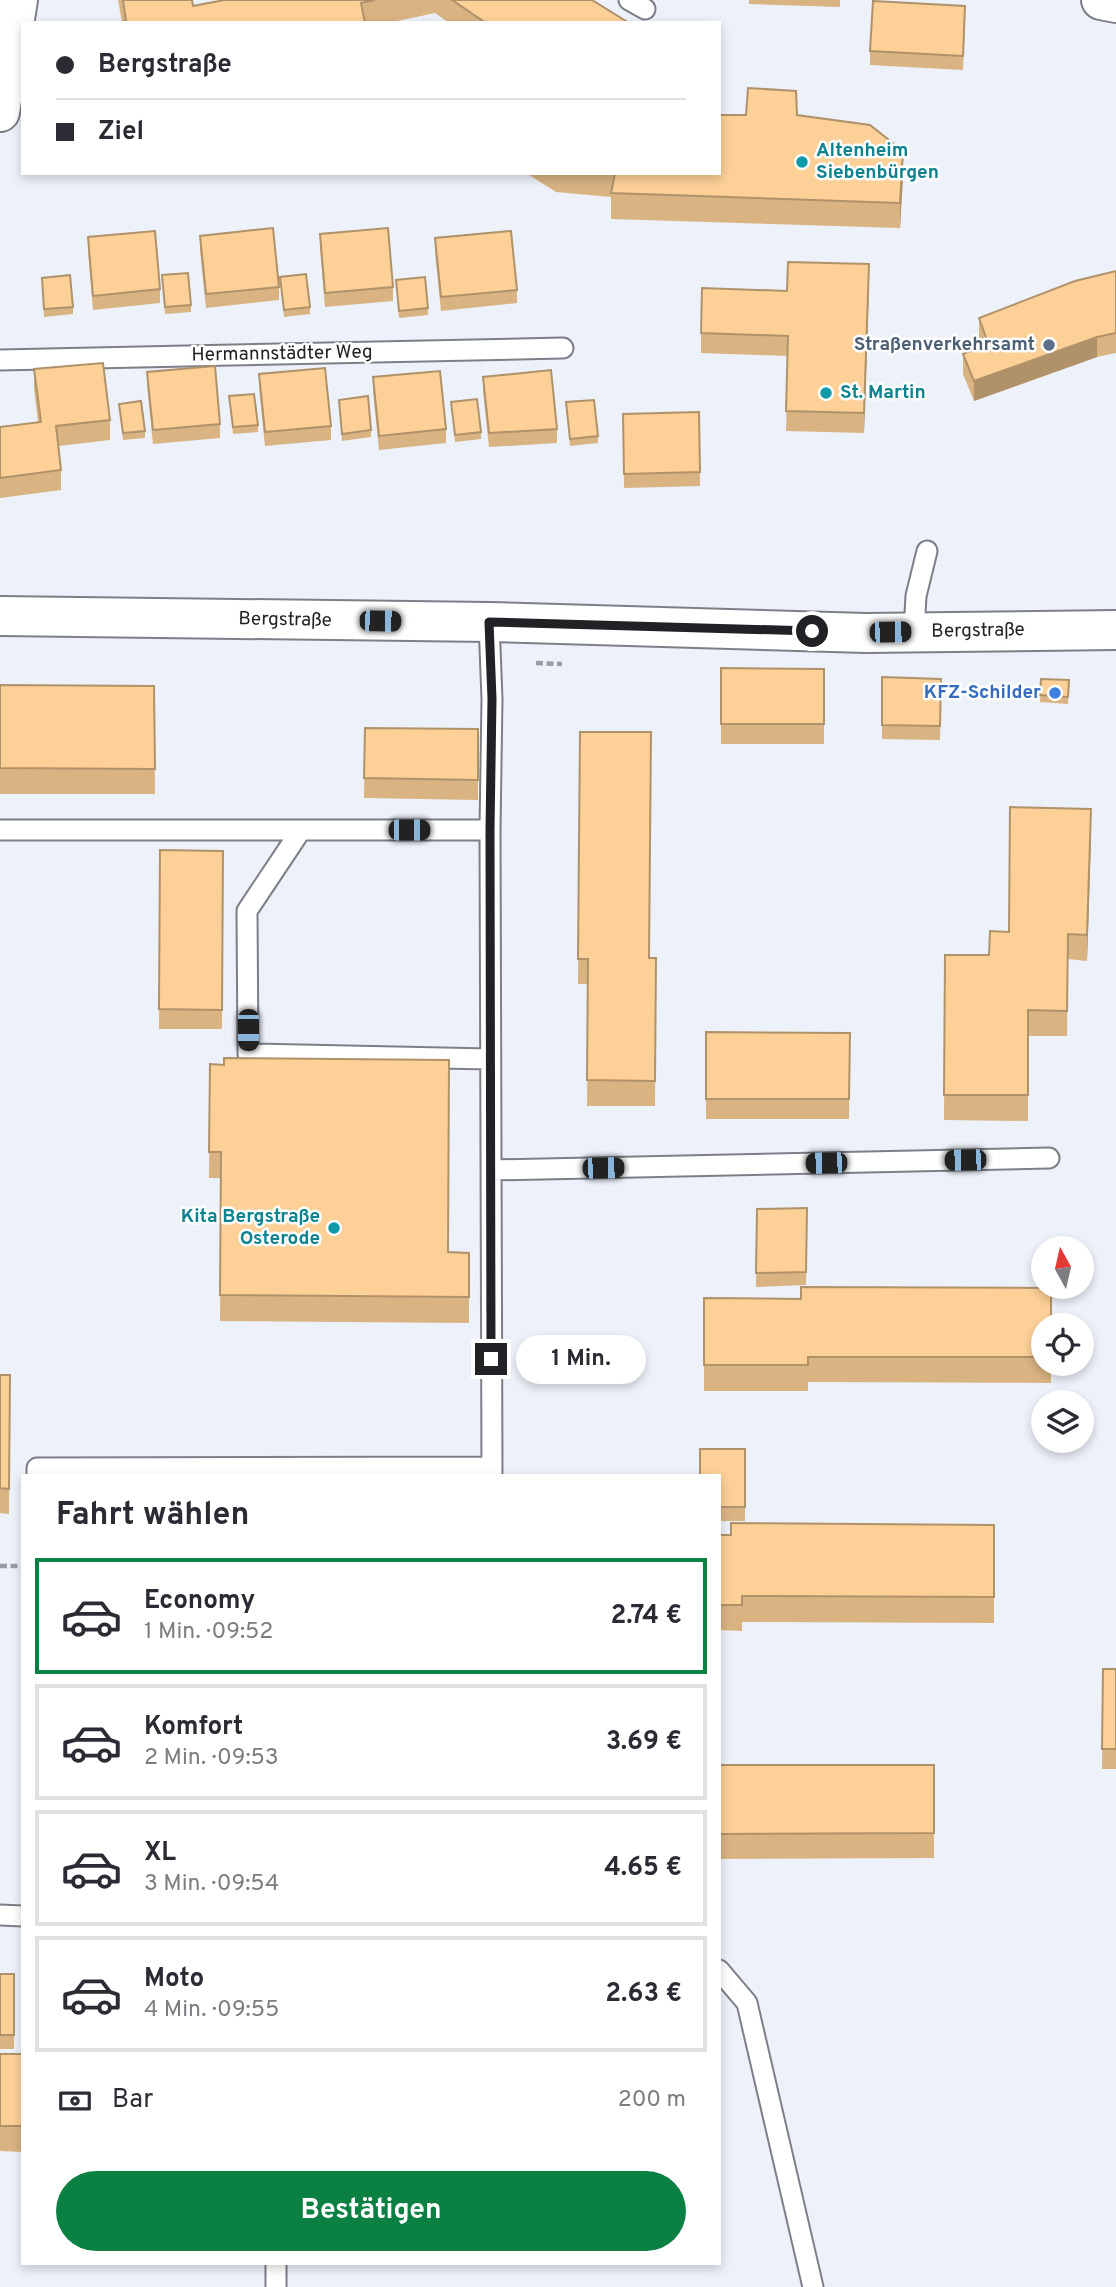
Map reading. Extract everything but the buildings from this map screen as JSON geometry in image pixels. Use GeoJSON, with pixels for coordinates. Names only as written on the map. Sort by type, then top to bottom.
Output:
{"type":"FeatureCollection","features":[{"type":"Feature","properties":{"kind":"street"},"geometry":{"type":"LineString","coordinates":[[0,112],[18,0]]}},
{"type":"Feature","properties":{"kind":"street"},"geometry":{"type":"LineString","coordinates":[[1101,0],[1116,3]]}},
{"type":"Feature","properties":{"kind":"street","name":"Bergstraße"},"geometry":{"type":"LineString","coordinates":[[0,616],[489,622],[866,633],[1116,630]]}},
{"type":"Feature","properties":{"kind":"lane","name":"Hermannstädter Weg"},"geometry":{"type":"LineString","coordinates":[[0,360],[563,348]]}},
{"type":"Feature","properties":{"kind":"lane"},"geometry":{"type":"LineString","coordinates":[[914,632],[916,596],[927,551]]}},
{"type":"Feature","properties":{"kind":"lane"},"geometry":{"type":"LineString","coordinates":[[37,1474],[37,1468],[492,1471],[492,699],[489,622]]}},
{"type":"Feature","properties":{"kind":"lane"},"geometry":{"type":"LineString","coordinates":[[0,830],[490,830]]}},
{"type":"Feature","properties":{"kind":"lane"},"geometry":{"type":"LineString","coordinates":[[301,830],[247,911],[248,1054],[490,1059]]}},
{"type":"Feature","properties":{"kind":"lane"},"geometry":{"type":"LineString","coordinates":[[491,1170],[1049,1158]]}},
{"type":"Feature","properties":{"kind":"lane"},"geometry":{"type":"LineString","coordinates":[[0,1915],[21,1916]]}},
{"type":"Feature","properties":{"kind":"lane"},"geometry":{"type":"LineString","coordinates":[[721,1972],[747,2003],[813,2287]]}},
{"type":"Feature","properties":{"kind":"lane"},"geometry":{"type":"LineString","coordinates":[[276,2265],[276,2287]]}},
{"type":"Feature","properties":{"kind":"path"},"geometry":{"type":"LineString","coordinates":[[0,1566],[21,1566]]}},
{"type":"Feature","properties":{"kind":"place","name":"Altenheim Siebenbürgen"},"geometry":{"type":"Point","coordinates":[802,162]}},
{"type":"Feature","properties":{"kind":"place","name":"Straßenverkehrsamt"},"geometry":{"type":"Point","coordinates":[1049,345]}},
{"type":"Feature","properties":{"kind":"place","name":"St. Martin"},"geometry":{"type":"Point","coordinates":[826,393]}},
{"type":"Feature","properties":{"kind":"place","name":"KFZ-Schilder"},"geometry":{"type":"Point","coordinates":[1055,693]}},
{"type":"Feature","properties":{"kind":"place","name":"Kita Bergstraße Osterode"},"geometry":{"type":"Point","coordinates":[334,1228]}},
{"type":"Feature","properties":{"kind":"route"},"geometry":{"type":"LineString","coordinates":[[491,1359],[492,699],[489,622],[812,631]]}}]}
